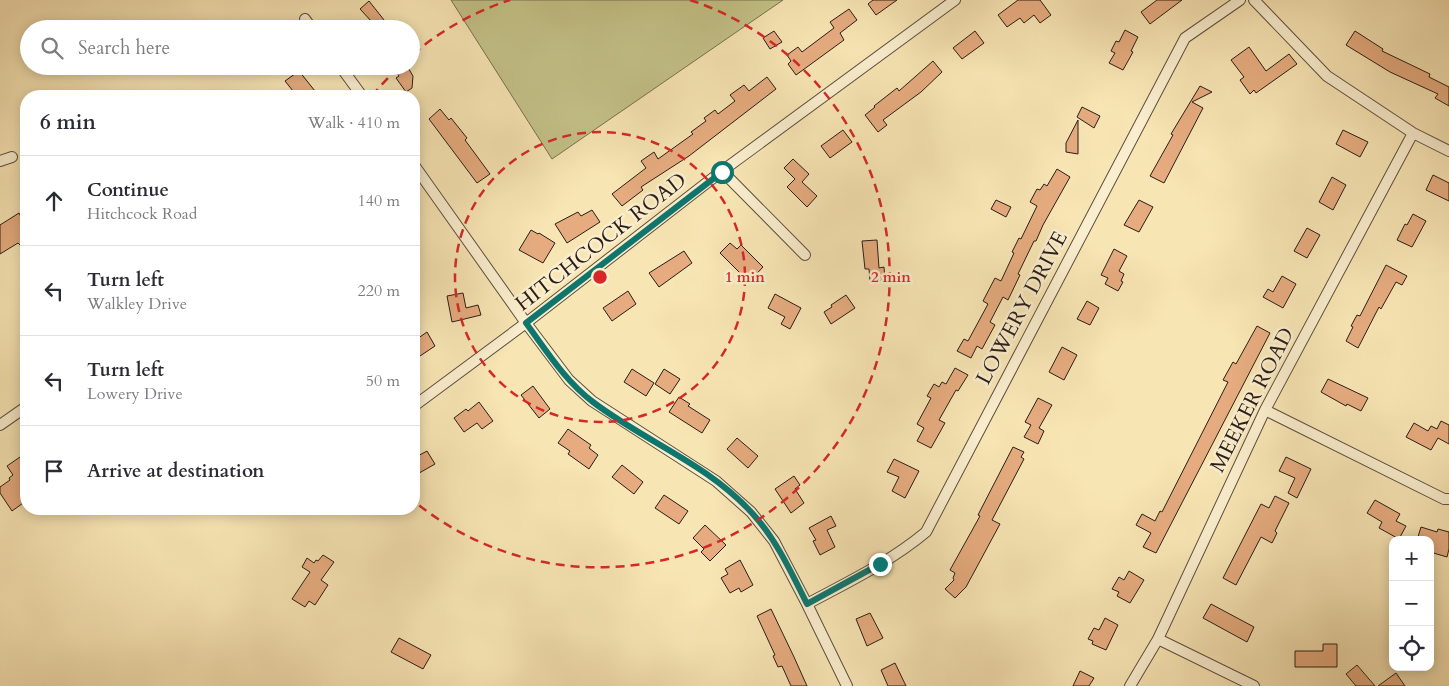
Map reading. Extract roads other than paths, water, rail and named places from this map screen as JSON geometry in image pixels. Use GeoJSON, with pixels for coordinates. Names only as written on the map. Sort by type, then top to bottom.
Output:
{"type":"FeatureCollection","features":[{"type":"Feature","properties":{"kind":"street","name":"HITCHCOCK ROAD"},"geometry":{"type":"LineString","coordinates":[[420,402],[526,323],[722,172],[955,0]]}},
{"type":"Feature","properties":{"kind":"street","name":"LOWERY DRIVE"},"geometry":{"type":"LineString","coordinates":[[807,604],[880,564],[909,546],[926,532],[1184,38],[1240,0]]}},
{"type":"Feature","properties":{"kind":"street"},"geometry":{"type":"LineString","coordinates":[[1254,0],[1327,76],[1413,133],[1449,151]]}},
{"type":"Feature","properties":{"kind":"street"},"geometry":{"type":"LineString","coordinates":[[347,75],[358,90]]}},
{"type":"Feature","properties":{"kind":"street","name":"MEEKER ROAD"},"geometry":{"type":"LineString","coordinates":[[1130,686],[1158,639],[1265,410],[1413,133]]}},
{"type":"Feature","properties":{"kind":"street"},"geometry":{"type":"LineString","coordinates":[[0,161],[12,157]]}},
{"type":"Feature","properties":{"kind":"street"},"geometry":{"type":"LineString","coordinates":[[722,172],[805,255]]}},
{"type":"Feature","properties":{"kind":"street"},"geometry":{"type":"LineString","coordinates":[[420,173],[526,323],[569,380],[592,401],[716,481],[751,512],[774,541],[847,686]]}},
{"type":"Feature","properties":{"kind":"street"},"geometry":{"type":"LineString","coordinates":[[1265,410],[1444,499],[1449,499]]}},
{"type":"Feature","properties":{"kind":"street"},"geometry":{"type":"LineString","coordinates":[[0,425],[20,411]]}},
{"type":"Feature","properties":{"kind":"street"},"geometry":{"type":"LineString","coordinates":[[1158,639],[1254,686]]}}]}
